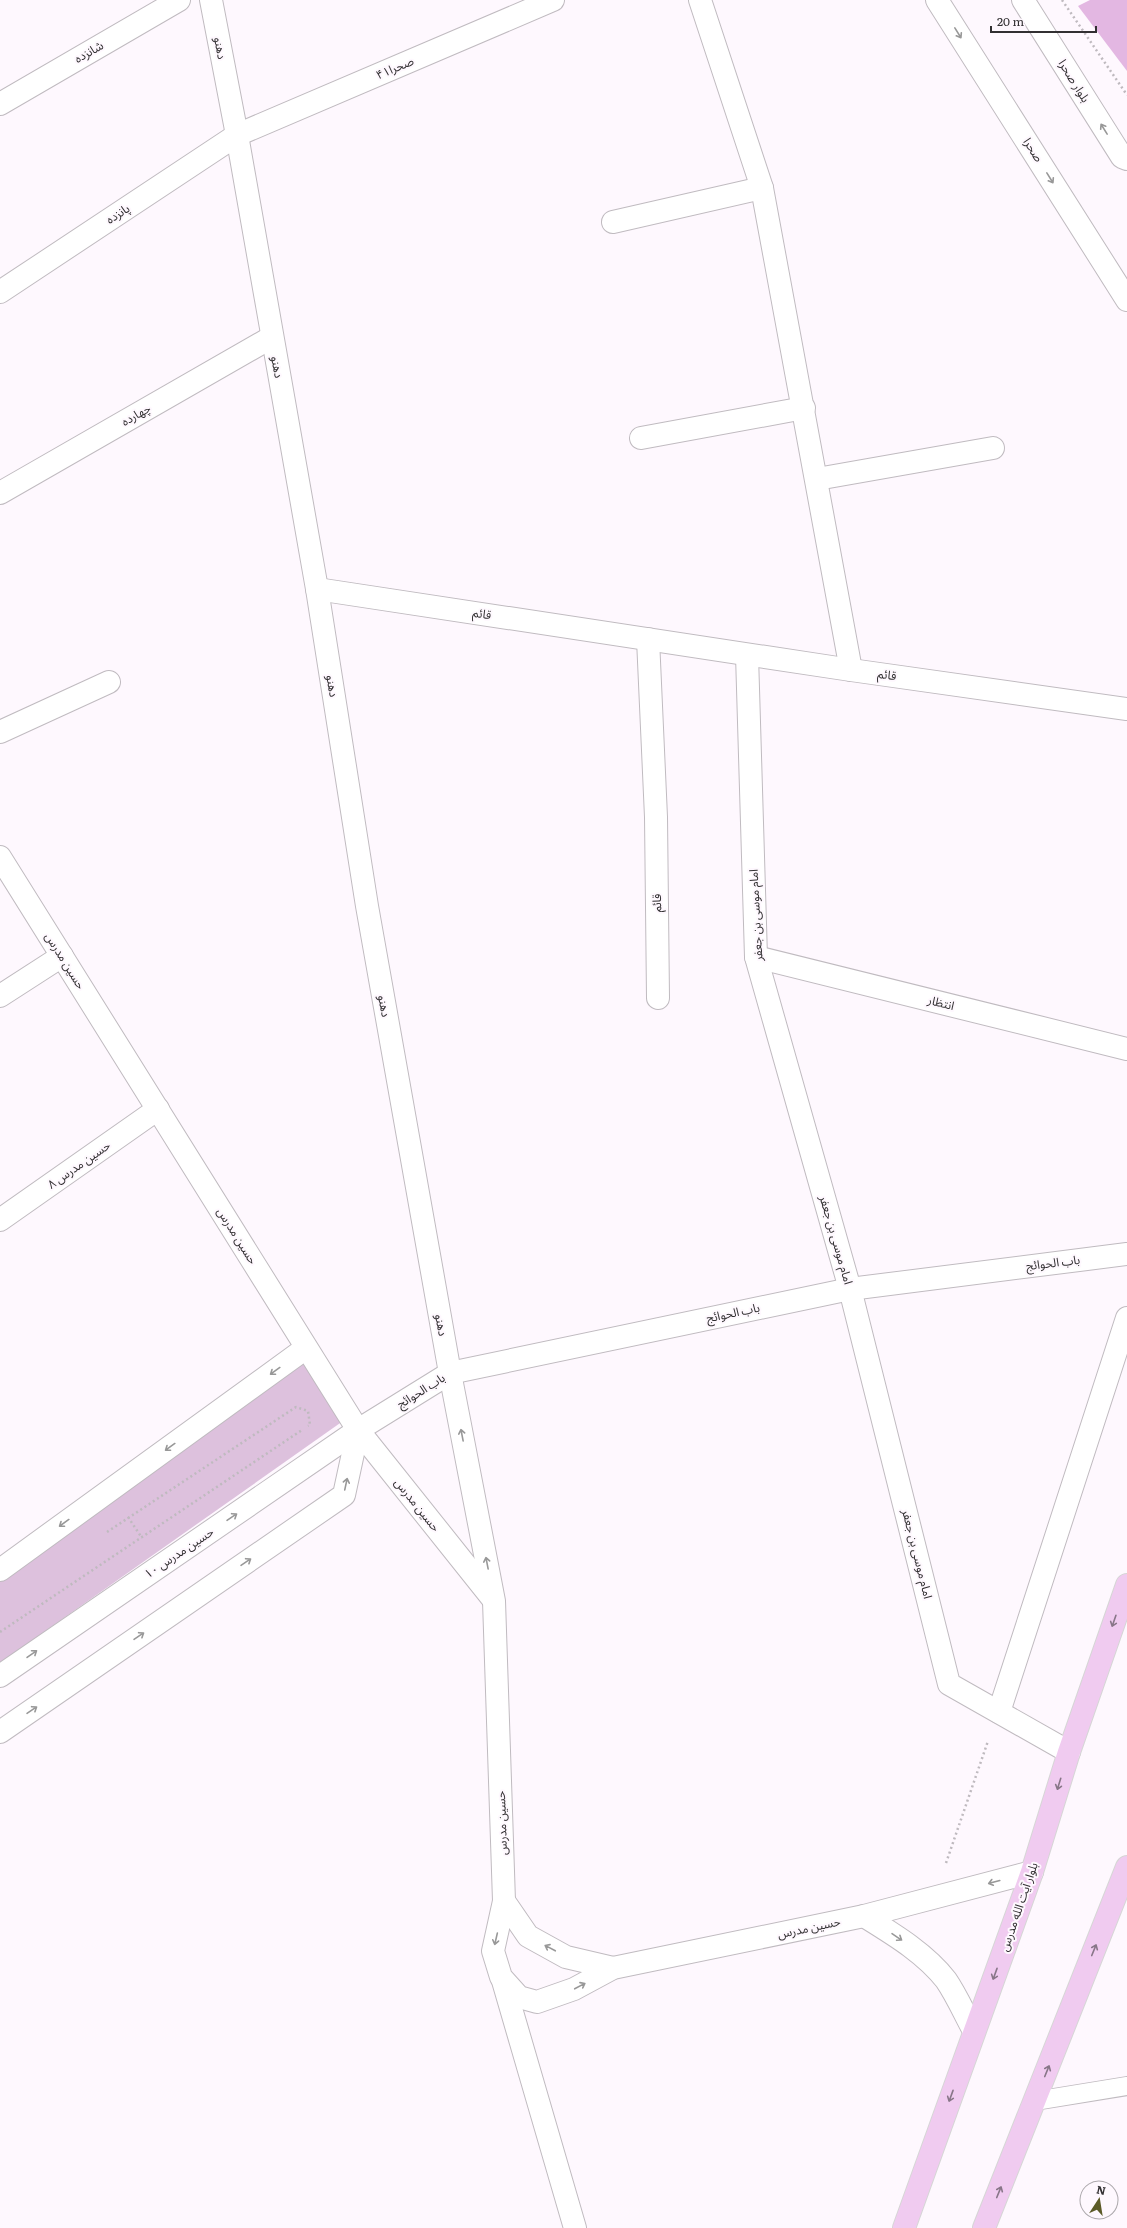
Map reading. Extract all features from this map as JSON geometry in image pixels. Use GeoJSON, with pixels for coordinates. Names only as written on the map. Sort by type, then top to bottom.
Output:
{"type":"FeatureCollection","features":[{"type":"Feature","properties":{"kind":"main road","name":"بلوار آیت الله مدرس"},"geometry":{"type":"LineString","coordinates":[[904,2228],[1032,1872],[1069,1752],[1127,1585]]}},
{"type":"Feature","properties":{"kind":"main road"},"geometry":{"type":"LineString","coordinates":[[984,2228],[1126,1872]]}},
{"type":"Feature","properties":{"kind":"street","name":"شانزده"},"geometry":{"type":"LineString","coordinates":[[0,104],[179,0]]}},
{"type":"Feature","properties":{"kind":"street","name":"دهنو"},"geometry":{"type":"LineString","coordinates":[[211,0],[237,135],[317,590],[367,906],[450,1373]]}},
{"type":"Feature","properties":{"kind":"street","name":"صحرا۴۱"},"geometry":{"type":"LineString","coordinates":[[237,135],[553,0]]}},
{"type":"Feature","properties":{"kind":"street"},"geometry":{"type":"LineString","coordinates":[[700,0],[762,188],[804,408],[851,670]]}},
{"type":"Feature","properties":{"kind":"street","name":"صحرا"},"geometry":{"type":"LineString","coordinates":[[937,0],[1127,300]]}},
{"type":"Feature","properties":{"kind":"street","name":"بلوار صحرا"},"geometry":{"type":"LineString","coordinates":[[1022,0],[1125,160]]}},
{"type":"Feature","properties":{"kind":"street","name":"پانزده"},"geometry":{"type":"LineString","coordinates":[[0,292],[237,135]]}},
{"type":"Feature","properties":{"kind":"street"},"geometry":{"type":"LineString","coordinates":[[613,222],[762,188]]}},
{"type":"Feature","properties":{"kind":"street","name":"چهارده"},"geometry":{"type":"LineString","coordinates":[[0,493],[272,337]]}},
{"type":"Feature","properties":{"kind":"street"},"geometry":{"type":"LineString","coordinates":[[641,438],[804,408]]}},
{"type":"Feature","properties":{"kind":"street"},"geometry":{"type":"LineString","coordinates":[[817,479],[994,448]]}},
{"type":"Feature","properties":{"kind":"street","name":"قائم"},"geometry":{"type":"LineString","coordinates":[[317,590],[747,655],[1127,709]]}},
{"type":"Feature","properties":{"kind":"street","name":"قائم"},"geometry":{"type":"LineString","coordinates":[[648,639],[656,816],[658,998]]}},
{"type":"Feature","properties":{"kind":"street","name":"امام موسی بن جعفر"},"geometry":{"type":"LineString","coordinates":[[747,655],[756,957],[850,1289],[949,1684],[1069,1752]]}},
{"type":"Feature","properties":{"kind":"street"},"geometry":{"type":"LineString","coordinates":[[0,732],[109,682]]}},
{"type":"Feature","properties":{"kind":"street","name":"حسین مدرس"},"geometry":{"type":"LineString","coordinates":[[0,857],[358,1430],[494,1601]]}},
{"type":"Feature","properties":{"kind":"street"},"geometry":{"type":"LineString","coordinates":[[0,996],[62,956]]}},
{"type":"Feature","properties":{"kind":"street","name":"انتظار"},"geometry":{"type":"LineString","coordinates":[[756,957],[1127,1049]]}},
{"type":"Feature","properties":{"kind":"street","name":"حسین مدرس ۸"},"geometry":{"type":"LineString","coordinates":[[0,1220],[158,1109]]}},
{"type":"Feature","properties":{"kind":"street","name":"باب الحوائج"},"geometry":{"type":"LineString","coordinates":[[358,1430],[450,1373],[850,1289],[1127,1254]]}},
{"type":"Feature","properties":{"kind":"street"},"geometry":{"type":"LineString","coordinates":[[999,1712],[1127,1318]]}},
{"type":"Feature","properties":{"kind":"street"},"geometry":{"type":"LineString","coordinates":[[0,1570],[306,1348]]}},
{"type":"Feature","properties":{"kind":"street","name":"حسین مدرس"},"geometry":{"type":"LineString","coordinates":[[450,1373],[494,1601],[504,1901],[493,1951],[501,1977],[519,1997],[536,2002],[574,1989],[613,1968],[864,1916],[1032,1872]]}},
{"type":"Feature","properties":{"kind":"street"},"geometry":{"type":"LineString","coordinates":[[0,1732],[344,1495],[358,1430]]}},
{"type":"Feature","properties":{"kind":"street","name":"حسین مدرس ۱۰"},"geometry":{"type":"LineString","coordinates":[[0,1676],[358,1430]]}},
{"type":"Feature","properties":{"kind":"street","name":"حسین مدرس"},"geometry":{"type":"LineString","coordinates":[[504,1901],[528,1936],[566,1957],[613,1968]]}},
{"type":"Feature","properties":{"kind":"street"},"geometry":{"type":"LineString","coordinates":[[864,1916],[900,1938],[921,1955],[946,1980],[974,2031]]}},
{"type":"Feature","properties":{"kind":"street"},"geometry":{"type":"LineString","coordinates":[[501,1977],[574,2228]]}},
{"type":"Feature","properties":{"kind":"lane"},"geometry":{"type":"LineString","coordinates":[[1034,2102],[1127,2086]]}},
{"type":"Feature","properties":{"kind":"path"},"geometry":{"type":"LineString","coordinates":[[1062,0],[1127,95]]}},
{"type":"Feature","properties":{"kind":"path"},"geometry":{"type":"LineString","coordinates":[[0,1632],[310,1424],[308,1411],[296,1407],[103,1534]]}},
{"type":"Feature","properties":{"kind":"path"},"geometry":{"type":"LineString","coordinates":[[112,1489],[141,1537],[161,1565]]}},
{"type":"Feature","properties":{"kind":"path"},"geometry":{"type":"LineString","coordinates":[[934,1898],[999,1712]]}},
{"type":"Feature","properties":{"kind":"shaded area"},"geometry":{"type":"Polygon","coordinates":[[[1090,0],[1127,0],[1127,71],[1078,6],[1090,0]]]}},
{"type":"Feature","properties":{"kind":"shaded area"},"geometry":{"type":"Polygon","coordinates":[[[304,1361],[343,1421],[0,1663],[0,1580],[304,1361]]]}}]}
